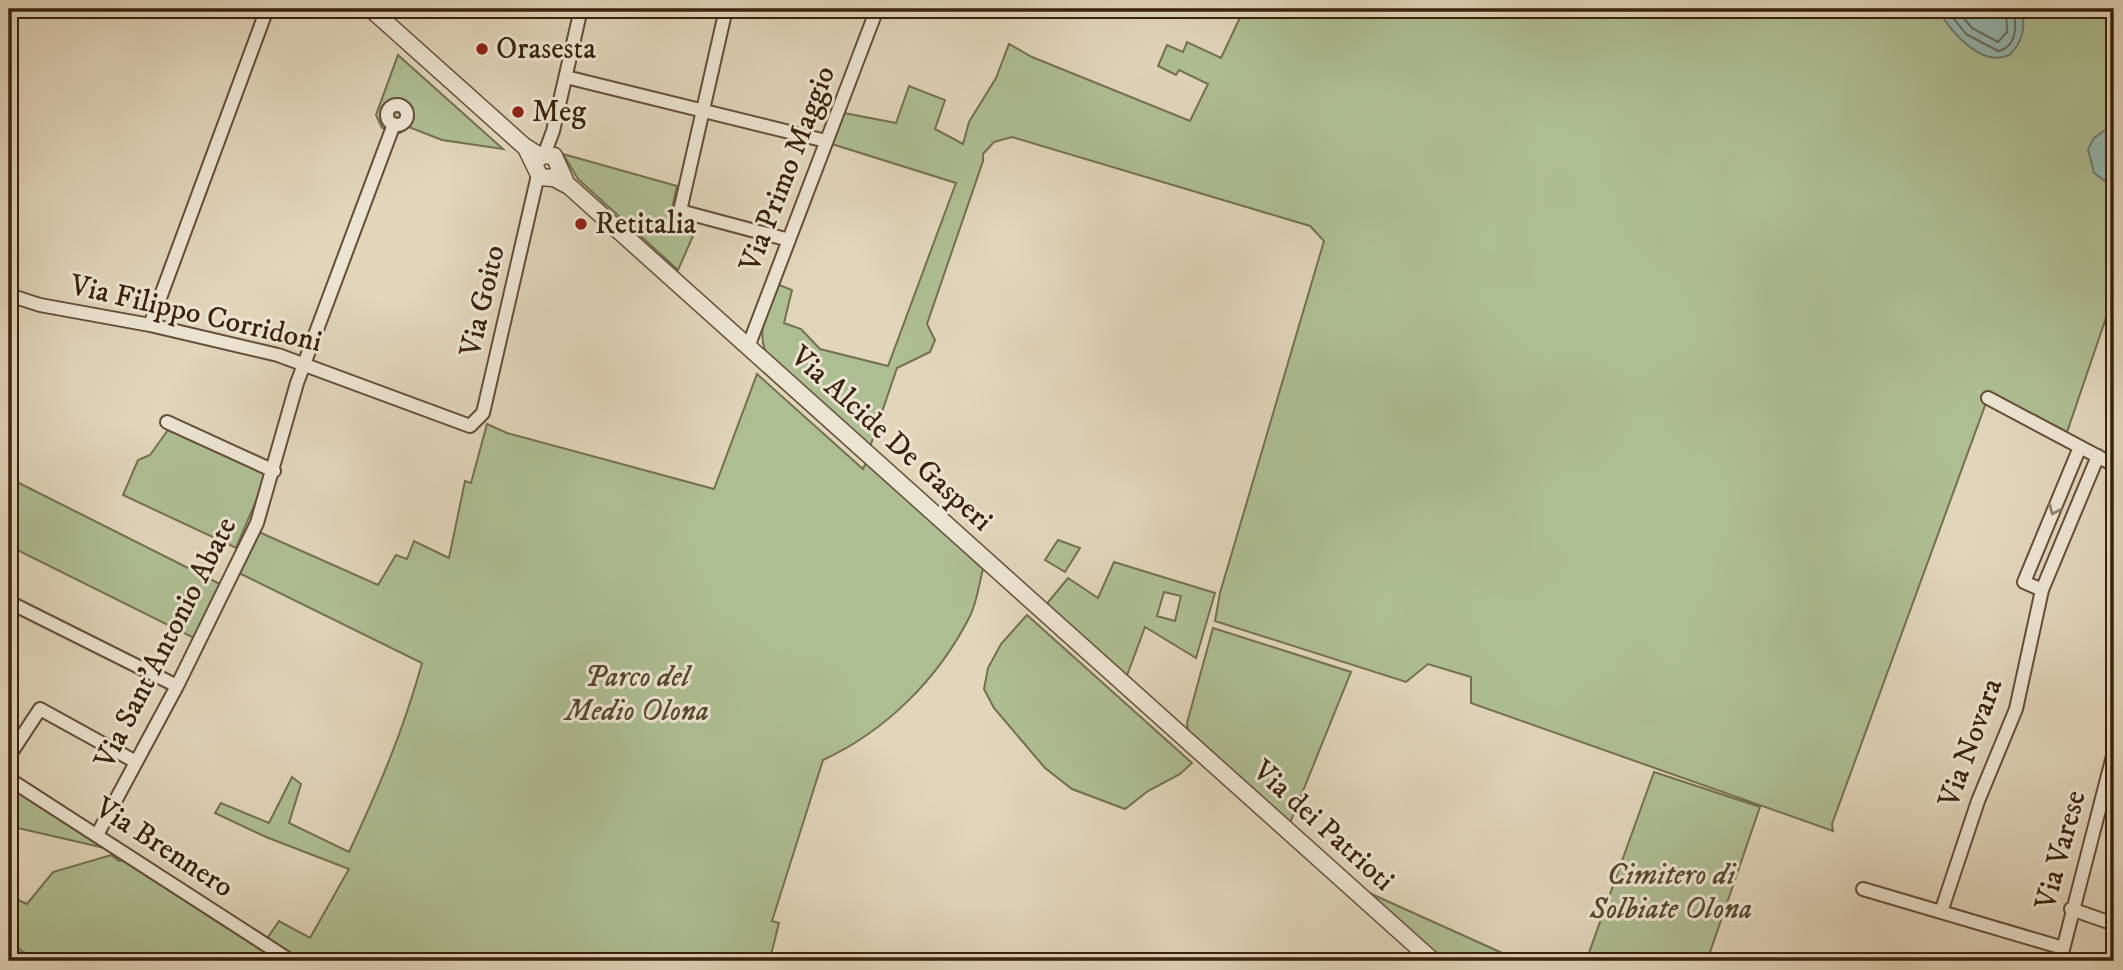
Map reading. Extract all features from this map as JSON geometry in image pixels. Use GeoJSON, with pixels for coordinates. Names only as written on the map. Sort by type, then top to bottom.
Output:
{"type":"FeatureCollection","features":[{"type":"Feature","properties":{"kind":"street"},"geometry":{"type":"LineString","coordinates":[[150,325],[267,9]]}},
{"type":"Feature","properties":{"kind":"street","name":"Via Alcide De Gasperi"},"geometry":{"type":"LineString","coordinates":[[371,9],[1176,732]]}},
{"type":"Feature","properties":{"kind":"street","name":"Via Goito"},"geometry":{"type":"LineString","coordinates":[[483,413],[534,201],[549,169],[553,131],[581,9]]}},
{"type":"Feature","properties":{"kind":"street"},"geometry":{"type":"LineString","coordinates":[[726,9],[680,211],[789,240]]}},
{"type":"Feature","properties":{"kind":"street","name":"Via Primo Maggio"},"geometry":{"type":"LineString","coordinates":[[748,347],[877,9]]}},
{"type":"Feature","properties":{"kind":"street"},"geometry":{"type":"LineString","coordinates":[[566,77],[826,141]]}},
{"type":"Feature","properties":{"kind":"street","name":"Via Sant'Antonio Abate"},"geometry":{"type":"LineString","coordinates":[[97,835],[177,686],[257,523],[306,363],[394,124]]}},
{"type":"Feature","properties":{"kind":"street","name":"Via Filippo Corridoni"},"geometry":{"type":"LineString","coordinates":[[9,295],[40,305],[150,325],[306,363],[465,425],[477,422],[483,413]]}},
{"type":"Feature","properties":{"kind":"street"},"geometry":{"type":"LineString","coordinates":[[1988,398],[2114,465]]}},
{"type":"Feature","properties":{"kind":"street"},"geometry":{"type":"LineString","coordinates":[[167,422],[274,471]]}},
{"type":"Feature","properties":{"kind":"street"},"geometry":{"type":"LineString","coordinates":[[2042,590],[2024,582],[2080,447]]}},
{"type":"Feature","properties":{"kind":"street","name":"Via Novara"},"geometry":{"type":"LineString","coordinates":[[1941,912],[1978,801],[2016,709],[2042,590],[2098,456]]}},
{"type":"Feature","properties":{"kind":"street"},"geometry":{"type":"LineString","coordinates":[[9,602],[177,686]]}},
{"type":"Feature","properties":{"kind":"street"},"geometry":{"type":"LineString","coordinates":[[9,756],[40,709],[136,762]]}},
{"type":"Feature","properties":{"kind":"street","name":"Via dei Patrioti"},"geometry":{"type":"LineString","coordinates":[[1176,732],[1433,961]]}},
{"type":"Feature","properties":{"kind":"street","name":"Via Varese"},"geometry":{"type":"LineString","coordinates":[[2061,955],[2114,752]]}},
{"type":"Feature","properties":{"kind":"street","name":"Via Brennero"},"geometry":{"type":"LineString","coordinates":[[9,779],[291,961]]}},
{"type":"Feature","properties":{"kind":"street"},"geometry":{"type":"LineString","coordinates":[[1863,889],[1941,912],[2061,955]]}},
{"type":"Feature","properties":{"kind":"street"},"geometry":{"type":"LineString","coordinates":[[2071,909],[2114,924]]}},
{"type":"Feature","properties":{"kind":"green space"},"geometry":{"type":"Polygon","coordinates":[[[1244,9],[2114,9],[2114,317],[2107,315],[2067,432],[1990,392],[1832,824],[1833,831],[1471,703],[1471,677],[1428,664],[1406,682],[1215,621],[1220,593],[1324,241],[1310,226],[1012,137],[994,142],[983,154],[983,161],[927,324],[935,340],[930,352],[897,368],[870,447],[770,360],[765,350],[762,331],[777,284],[792,290],[784,323],[801,329],[820,349],[888,366],[956,183],[832,144],[844,113],[896,123],[909,86],[945,100],[935,129],[963,144],[969,122],[996,78],[1009,44],[1032,57],[1190,121],[1208,84],[1179,70],[1176,75],[1158,66],[1167,45],[1183,52],[1187,42],[1221,58],[1244,9]]]}},
{"type":"Feature","properties":{"kind":"green space"},"geometry":{"type":"Polygon","coordinates":[[[398,55],[503,149],[442,140],[409,127],[400,133],[382,128],[376,115],[398,55]]]}},
{"type":"Feature","properties":{"kind":"green space"},"geometry":{"type":"Polygon","coordinates":[[[563,154],[677,186],[670,217],[696,229],[678,270],[578,179],[563,154]]]}},
{"type":"Feature","properties":{"kind":"green space","name":"Parco del Medio Olona"},"geometry":{"type":"Polygon","coordinates":[[[757,374],[863,469],[867,460],[983,569],[970,616],[943,661],[909,700],[889,718],[846,748],[823,760],[772,921],[779,923],[770,959],[9,961],[9,896],[27,904],[53,872],[111,855],[119,861],[131,859],[264,943],[279,921],[310,938],[349,869],[266,837],[215,813],[221,803],[269,823],[292,777],[301,784],[289,823],[349,852],[390,759],[422,663],[235,571],[259,532],[378,585],[396,555],[407,559],[414,541],[449,558],[465,481],[471,483],[487,424],[507,433],[714,489],[757,374]]]}},
{"type":"Feature","properties":{"kind":"green space"},"geometry":{"type":"Polygon","coordinates":[[[168,430],[267,475],[236,548],[123,495],[138,460],[150,455],[168,430]]]}},
{"type":"Feature","properties":{"kind":"green space"},"geometry":{"type":"Polygon","coordinates":[[[9,478],[220,584],[194,638],[9,546],[9,478]]]}},
{"type":"Feature","properties":{"kind":"green space"},"geometry":{"type":"Polygon","coordinates":[[[1058,540],[1080,548],[1065,572],[1045,560],[1058,540]]]}},
{"type":"Feature","properties":{"kind":"green space"},"geometry":{"type":"Polygon","coordinates":[[[1114,562],[1215,593],[1196,658],[1145,627],[1126,678],[1045,606],[1068,578],[1098,598],[1114,562]],[[1164,592],[1157,616],[1175,621],[1181,596],[1164,592]]]}},
{"type":"Feature","properties":{"kind":"green space"},"geometry":{"type":"Polygon","coordinates":[[[1027,615],[1192,763],[1180,774],[1148,791],[1125,809],[1072,789],[1045,768],[994,708],[984,689],[988,668],[1001,644],[1027,615]]]}},
{"type":"Feature","properties":{"kind":"green space"},"geometry":{"type":"Polygon","coordinates":[[[1213,628],[1351,672],[1290,823],[1188,731],[1187,723],[1213,628]]]}},
{"type":"Feature","properties":{"kind":"green space","name":"Cimitero di Solbiate Olona"},"geometry":{"type":"Polygon","coordinates":[[[1654,772],[1760,807],[1707,961],[1586,961],[1654,772]]]}},
{"type":"Feature","properties":{"kind":"green space"},"geometry":{"type":"Polygon","coordinates":[[[9,780],[122,852],[9,826],[9,780]]]}},
{"type":"Feature","properties":{"kind":"green space"},"geometry":{"type":"Polygon","coordinates":[[[1367,892],[1520,961],[1444,961],[1367,892]]]}},
{"type":"Feature","properties":{"kind":"water"},"geometry":{"type":"Polygon","coordinates":[[[1938,9],[2021,9],[2023,28],[2020,39],[2009,55],[1998,58],[1977,52],[1958,37],[1938,9]]]}},
{"type":"Feature","properties":{"kind":"water"},"geometry":{"type":"Polygon","coordinates":[[[2114,124],[2113,187],[2094,173],[2088,149],[2094,138],[2114,124]]]}},
{"type":"Feature","properties":{"kind":"water"},"geometry":{"type":"Polygon","coordinates":[[[9,941],[35,961],[9,961],[9,941]]]}},
{"type":"Feature","properties":{"kind":"place","name":"Orasesta"},"geometry":{"type":"Point","coordinates":[482,49]}},
{"type":"Feature","properties":{"kind":"place","name":"Meg"},"geometry":{"type":"Point","coordinates":[518,112]}},
{"type":"Feature","properties":{"kind":"place","name":"Retitalia"},"geometry":{"type":"Point","coordinates":[581,224]}}]}
